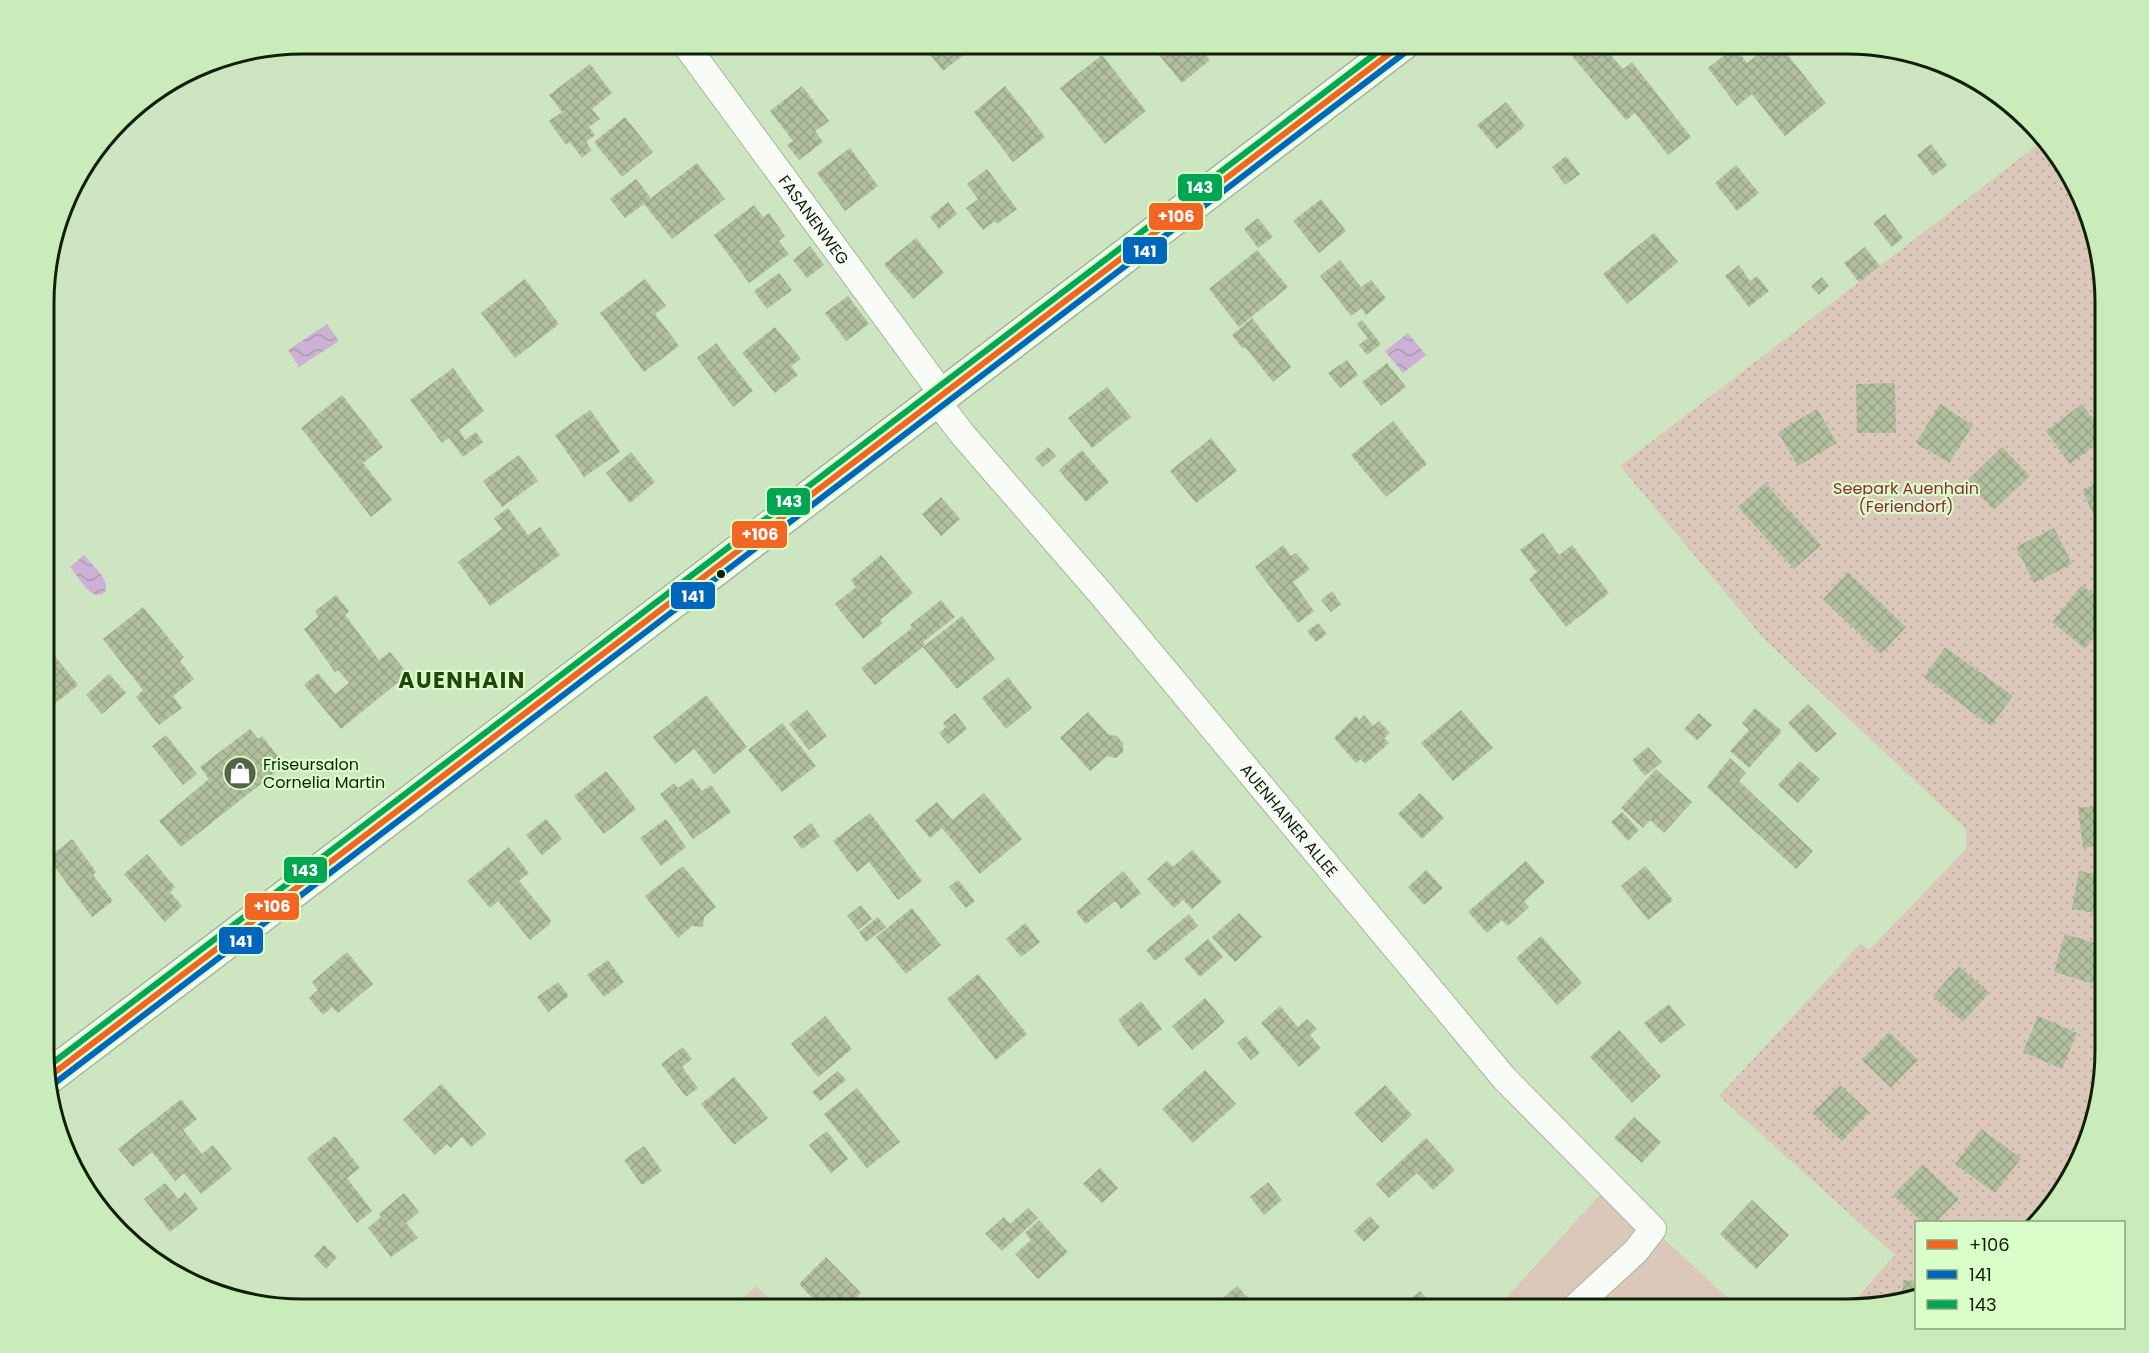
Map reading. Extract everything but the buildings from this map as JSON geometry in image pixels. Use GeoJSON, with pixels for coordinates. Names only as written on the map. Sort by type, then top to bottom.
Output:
{"type":"FeatureCollection","features":[{"type":"Feature","properties":{"kind":"street","name":"FASANENWEG"},"geometry":{"type":"LineString","coordinates":[[692,54],[940,398]]}},
{"type":"Feature","properties":{"kind":"street"},"geometry":{"type":"LineString","coordinates":[[55,1072],[1389,54]]}},
{"type":"Feature","properties":{"kind":"street","name":"AUENHAINER ALLEE"},"geometry":{"type":"LineString","coordinates":[[940,398],[963,435],[1102,595],[1504,1078],[1653,1229],[1636,1251],[1584,1299]]}},
{"type":"Feature","properties":{"kind":"green space","name":"Seepark Auenhain (Feriendorf)"},"geometry":{"type":"Polygon","coordinates":[[[2038,144],[2044,151],[2062,179],[2082,223],[2093,270],[2095,303],[2095,1050],[2093,1083],[2087,1114],[2069,1160],[2044,1202],[2027,1221],[1915,1221],[1915,1289],[1879,1297],[1856,1298],[1895,1255],[1719,1096],[1861,943],[1869,950],[1966,849],[1966,829],[1764,639],[1620,466],[2038,144]]]}},
{"type":"Feature","properties":{"kind":"green space"},"geometry":{"type":"Polygon","coordinates":[[[1609,1185],[1729,1299],[1505,1299],[1609,1185]]]}},
{"type":"Feature","properties":{"kind":"green space"},"geometry":{"type":"Polygon","coordinates":[[[757,1286],[769,1299],[741,1299],[757,1286]]]}},
{"type":"Feature","properties":{"kind":"water"},"geometry":{"type":"Polygon","coordinates":[[[327,324],[339,341],[299,367],[288,350],[327,324]]]}},
{"type":"Feature","properties":{"kind":"water"},"geometry":{"type":"Polygon","coordinates":[[[1408,333],[1426,355],[1403,373],[1385,351],[1408,333]]]}},
{"type":"Feature","properties":{"kind":"water"},"geometry":{"type":"Polygon","coordinates":[[[84,555],[106,583],[106,590],[101,594],[96,595],[89,590],[70,567],[84,555]]]}},
{"type":"Feature","properties":{"kind":"transit line","name":"143"},"geometry":{"type":"LineString","coordinates":[[55,1061],[1375,54]]}},
{"type":"Feature","properties":{"kind":"transit line","name":"+106"},"geometry":{"type":"LineString","coordinates":[[55,1072],[1389,54]]}},
{"type":"Feature","properties":{"kind":"transit line","name":"141"},"geometry":{"type":"LineString","coordinates":[[56,1082],[1403,54]]}},
{"type":"Feature","properties":{"kind":"place","name":"Friseursalon Cornelia Martin"},"geometry":{"type":"Point","coordinates":[240,773]}},
{"type":"Feature","properties":{"kind":"district","name":"AUENHAIN"},"geometry":{"type":"Point","coordinates":[462,680]}}]}
